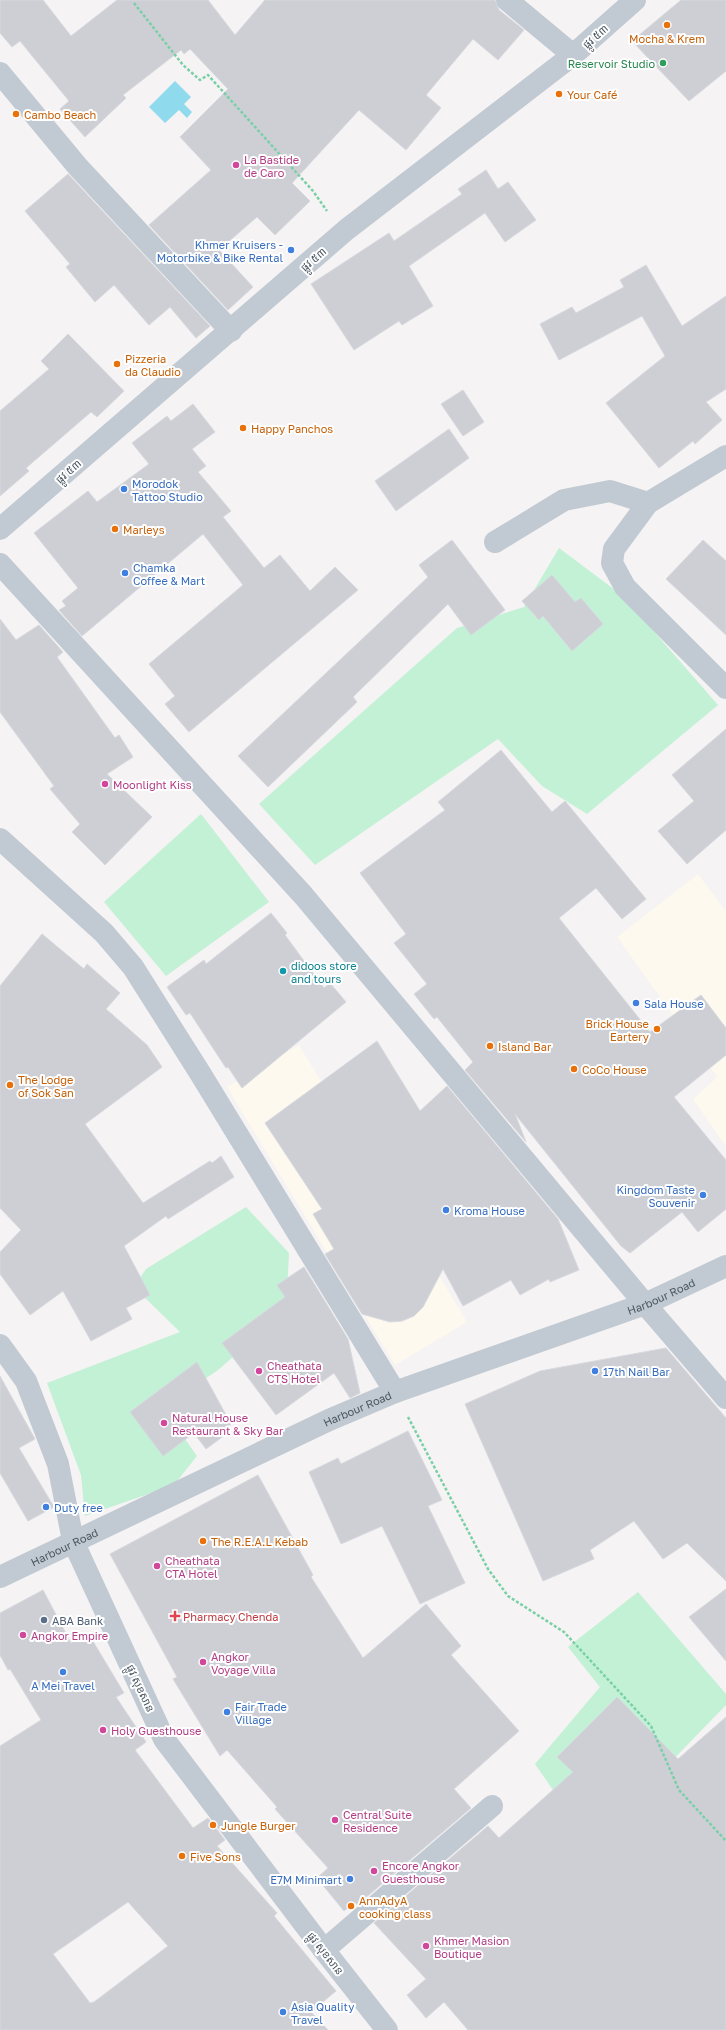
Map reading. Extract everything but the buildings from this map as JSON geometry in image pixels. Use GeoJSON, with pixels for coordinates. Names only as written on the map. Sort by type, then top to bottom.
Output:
{"type":"FeatureCollection","features":[{"type":"Feature","properties":{"kind":"street"},"geometry":{"type":"LineString","coordinates":[[507,0],[573,56]]}},
{"type":"Feature","properties":{"kind":"street","name":"ផ្លូវ ៥៣"},"geometry":{"type":"LineString","coordinates":[[0,529],[346,230],[573,56],[635,0]]}},
{"type":"Feature","properties":{"kind":"street"},"geometry":{"type":"LineString","coordinates":[[0,73],[78,167],[230,331]]}},
{"type":"Feature","properties":{"kind":"street"},"geometry":{"type":"LineString","coordinates":[[726,456],[648,503],[614,549],[612,563],[625,588],[726,688]]}},
{"type":"Feature","properties":{"kind":"street"},"geometry":{"type":"LineString","coordinates":[[494,542],[564,500],[610,491],[648,503]]}},
{"type":"Feature","properties":{"kind":"street"},"geometry":{"type":"LineString","coordinates":[[0,564],[304,895],[644,1304],[726,1398]]}},
{"type":"Feature","properties":{"kind":"street"},"geometry":{"type":"LineString","coordinates":[[0,839],[104,933],[133,966],[200,1073],[394,1392]]}},
{"type":"Feature","properties":{"kind":"street","name":"Harbour Road"},"geometry":{"type":"LineString","coordinates":[[0,1577],[329,1420],[394,1392],[644,1304],[726,1266]]}},
{"type":"Feature","properties":{"kind":"street","name":"ផ្លូវ សុខសាន"},"geometry":{"type":"LineString","coordinates":[[0,1345],[26,1381],[58,1464],[73,1541],[164,1739],[386,2030]]}},
{"type":"Feature","properties":{"kind":"street"},"geometry":{"type":"LineString","coordinates":[[324,1950],[492,1806]]}},
{"type":"Feature","properties":{"kind":"path"},"geometry":{"type":"LineString","coordinates":[[134,3],[183,66],[200,80],[208,75],[313,190],[332,217],[346,230]]}},
{"type":"Feature","properties":{"kind":"path"},"geometry":{"type":"LineString","coordinates":[[394,1392],[488,1569],[508,1596],[564,1632],[651,1726],[678,1790],[726,1841]]}},
{"type":"Feature","properties":{"kind":"shaded area"},"geometry":{"type":"Polygon","coordinates":[[[698,874],[726,911],[726,1147],[693,1099],[717,1077],[617,937],[698,874]]]}},
{"type":"Feature","properties":{"kind":"shaded area"},"geometry":{"type":"Polygon","coordinates":[[[299,1045],[467,1322],[395,1365],[227,1087],[299,1045]]]}},
{"type":"Feature","properties":{"kind":"green space"},"geometry":{"type":"Polygon","coordinates":[[[559,548],[623,596],[718,705],[587,814],[542,786],[498,739],[315,865],[259,804],[457,628],[524,607],[559,548]]]}},
{"type":"Feature","properties":{"kind":"green space"},"geometry":{"type":"Polygon","coordinates":[[[201,814],[269,902],[166,976],[104,902],[201,814]]]}},
{"type":"Feature","properties":{"kind":"green space"},"geometry":{"type":"Polygon","coordinates":[[[246,1207],[289,1253],[286,1311],[218,1370],[158,1411],[185,1439],[197,1456],[174,1485],[85,1516],[81,1475],[47,1383],[180,1332],[134,1287],[146,1269],[246,1207]]]}},
{"type":"Feature","properties":{"kind":"green space"},"geometry":{"type":"Polygon","coordinates":[[[638,1592],[726,1694],[726,1705],[661,1772],[571,1816],[535,1764],[600,1687],[568,1647],[638,1592]]]}},
{"type":"Feature","properties":{"kind":"water"},"geometry":{"type":"Polygon","coordinates":[[[175,81],[191,97],[184,104],[192,112],[187,118],[179,110],[165,123],[149,107],[175,81]]]}},
{"type":"Feature","properties":{"kind":"place","name":"Mocha & Krem"},"geometry":{"type":"Point","coordinates":[667,25]}},
{"type":"Feature","properties":{"kind":"place","name":"Reservoir Studio"},"geometry":{"type":"Point","coordinates":[663,63]}},
{"type":"Feature","properties":{"kind":"place","name":"Your Café"},"geometry":{"type":"Point","coordinates":[559,94]}},
{"type":"Feature","properties":{"kind":"place","name":"Cambo Beach"},"geometry":{"type":"Point","coordinates":[16,114]}},
{"type":"Feature","properties":{"kind":"place","name":"La Bastide de Caro"},"geometry":{"type":"Point","coordinates":[236,165]}},
{"type":"Feature","properties":{"kind":"place","name":"Khmer Kruisers - Motorbike & Bike Rental"},"geometry":{"type":"Point","coordinates":[291,250]}},
{"type":"Feature","properties":{"kind":"place","name":"Pizzeria da Claudio"},"geometry":{"type":"Point","coordinates":[117,364]}},
{"type":"Feature","properties":{"kind":"place","name":"Happy Panchos"},"geometry":{"type":"Point","coordinates":[243,428]}},
{"type":"Feature","properties":{"kind":"place","name":"Morodok Tattoo Studio"},"geometry":{"type":"Point","coordinates":[124,489]}},
{"type":"Feature","properties":{"kind":"place","name":"Marleys"},"geometry":{"type":"Point","coordinates":[115,529]}},
{"type":"Feature","properties":{"kind":"place","name":"Chamka Coffee & Mart"},"geometry":{"type":"Point","coordinates":[125,573]}},
{"type":"Feature","properties":{"kind":"place","name":"Moonlight Kiss"},"geometry":{"type":"Point","coordinates":[105,784]}},
{"type":"Feature","properties":{"kind":"place","name":"didoos store and tours"},"geometry":{"type":"Point","coordinates":[283,971]}},
{"type":"Feature","properties":{"kind":"place","name":"Sala House"},"geometry":{"type":"Point","coordinates":[636,1003]}},
{"type":"Feature","properties":{"kind":"place","name":"Brick House Eartery"},"geometry":{"type":"Point","coordinates":[657,1029]}},
{"type":"Feature","properties":{"kind":"place","name":"Island Bar"},"geometry":{"type":"Point","coordinates":[490,1046]}},
{"type":"Feature","properties":{"kind":"place","name":"CoCo House"},"geometry":{"type":"Point","coordinates":[574,1069]}},
{"type":"Feature","properties":{"kind":"place","name":"The Lodge of Sok San"},"geometry":{"type":"Point","coordinates":[10,1085]}},
{"type":"Feature","properties":{"kind":"place","name":"Kingdom Taste Souvenir"},"geometry":{"type":"Point","coordinates":[703,1195]}},
{"type":"Feature","properties":{"kind":"place","name":"Kroma House"},"geometry":{"type":"Point","coordinates":[446,1210]}},
{"type":"Feature","properties":{"kind":"place","name":"Cheathata CTS Hotel"},"geometry":{"type":"Point","coordinates":[259,1371]}},
{"type":"Feature","properties":{"kind":"place","name":"17th Nail Bar"},"geometry":{"type":"Point","coordinates":[595,1371]}},
{"type":"Feature","properties":{"kind":"place","name":"Natural House Restaurant & Sky Bar"},"geometry":{"type":"Point","coordinates":[164,1423]}},
{"type":"Feature","properties":{"kind":"place","name":"Duty free"},"geometry":{"type":"Point","coordinates":[46,1507]}},
{"type":"Feature","properties":{"kind":"place","name":"The R.E.A.L Kebab"},"geometry":{"type":"Point","coordinates":[203,1541]}},
{"type":"Feature","properties":{"kind":"place","name":"Cheathata CTA Hotel"},"geometry":{"type":"Point","coordinates":[157,1566]}},
{"type":"Feature","properties":{"kind":"place","name":"Pharmacy Chenda"},"geometry":{"type":"Point","coordinates":[175,1616]}},
{"type":"Feature","properties":{"kind":"place","name":"ABA Bank"},"geometry":{"type":"Point","coordinates":[44,1620]}},
{"type":"Feature","properties":{"kind":"place","name":"Angkor Empire"},"geometry":{"type":"Point","coordinates":[23,1635]}},
{"type":"Feature","properties":{"kind":"place","name":"Angkor Voyage Villa"},"geometry":{"type":"Point","coordinates":[203,1662]}},
{"type":"Feature","properties":{"kind":"place","name":"A Mei Travel"},"geometry":{"type":"Point","coordinates":[63,1672]}},
{"type":"Feature","properties":{"kind":"place","name":"Fair Trade Village"},"geometry":{"type":"Point","coordinates":[227,1712]}},
{"type":"Feature","properties":{"kind":"place","name":"Holy Guesthouse"},"geometry":{"type":"Point","coordinates":[103,1730]}},
{"type":"Feature","properties":{"kind":"place","name":"Central Suite Residence"},"geometry":{"type":"Point","coordinates":[335,1820]}},
{"type":"Feature","properties":{"kind":"place","name":"Jungle Burger"},"geometry":{"type":"Point","coordinates":[213,1825]}},
{"type":"Feature","properties":{"kind":"place","name":"Five Sons"},"geometry":{"type":"Point","coordinates":[182,1856]}},
{"type":"Feature","properties":{"kind":"place","name":"Encore Angkor Guesthouse"},"geometry":{"type":"Point","coordinates":[374,1871]}},
{"type":"Feature","properties":{"kind":"place","name":"E7M Minimart"},"geometry":{"type":"Point","coordinates":[350,1879]}},
{"type":"Feature","properties":{"kind":"place","name":"AnnAdyA cooking class"},"geometry":{"type":"Point","coordinates":[351,1906]}},
{"type":"Feature","properties":{"kind":"place","name":"Khmer Masion Boutique"},"geometry":{"type":"Point","coordinates":[426,1946]}},
{"type":"Feature","properties":{"kind":"place","name":"Asia Quality Travel"},"geometry":{"type":"Point","coordinates":[283,2012]}}]}
